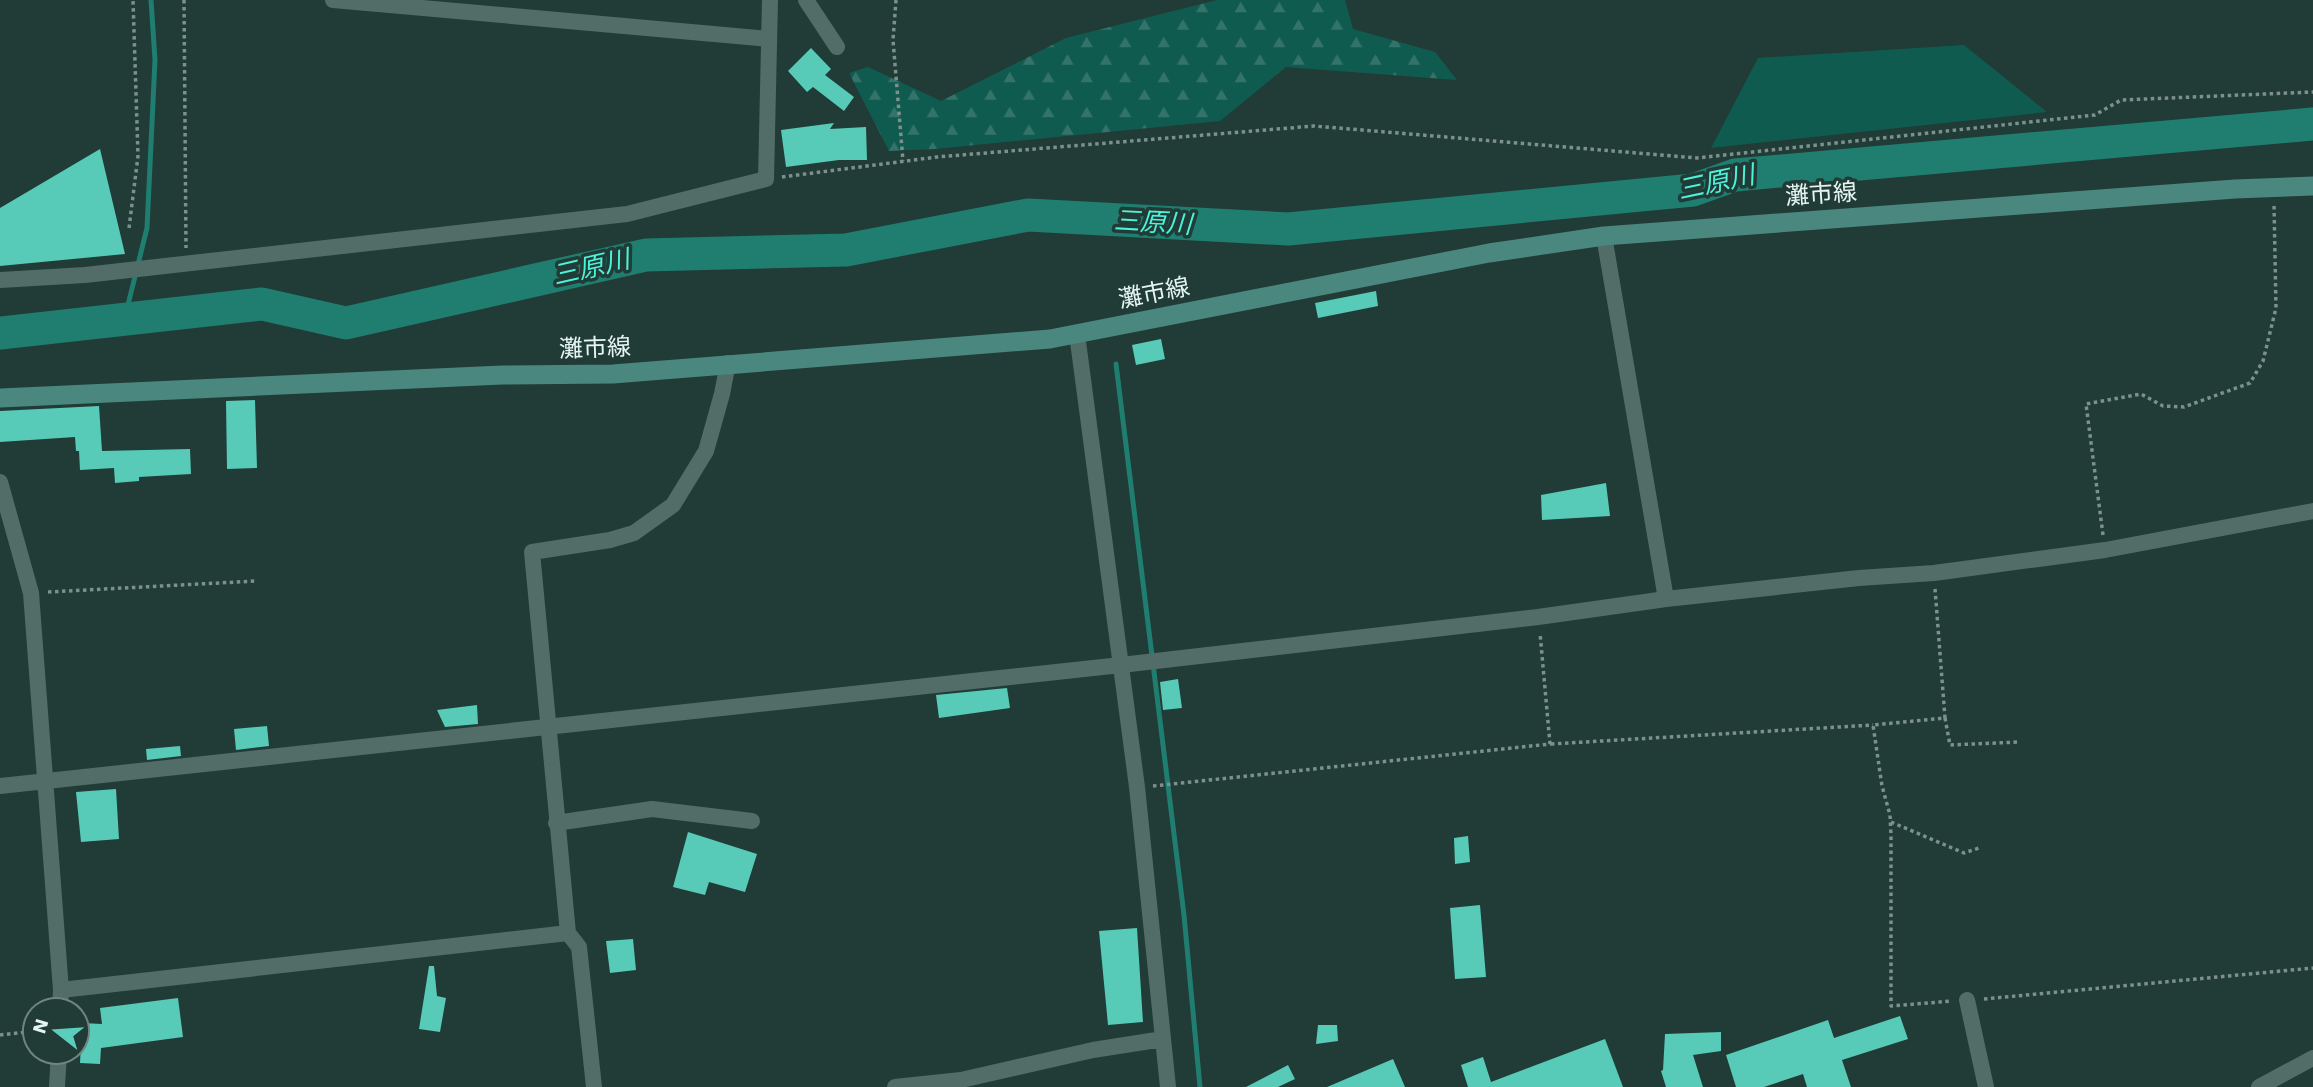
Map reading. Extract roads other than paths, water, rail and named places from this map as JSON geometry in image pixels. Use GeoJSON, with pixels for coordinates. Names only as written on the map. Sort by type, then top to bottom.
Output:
{"type":"FeatureCollection","features":[{"type":"Feature","properties":{"kind":"main road","name":"灘市線"},"geometry":{"type":"LineString","coordinates":[[0,398],[502,375],[612,374],[1050,339],[1489,253],[1604,236],[1811,219],[2313,187]]}},
{"type":"Feature","properties":{"kind":"street"},"geometry":{"type":"LineString","coordinates":[[333,0],[769,39]]}},
{"type":"Feature","properties":{"kind":"street"},"geometry":{"type":"LineString","coordinates":[[0,280],[125,271],[627,214],[766,179],[771,0]]}},
{"type":"Feature","properties":{"kind":"street"},"geometry":{"type":"LineString","coordinates":[[806,0],[837,47]]}},
{"type":"Feature","properties":{"kind":"street"},"geometry":{"type":"LineString","coordinates":[[1604,236],[1665,599]]}},
{"type":"Feature","properties":{"kind":"street"},"geometry":{"type":"LineString","coordinates":[[1077,334],[1137,787],[1168,1087]]}},
{"type":"Feature","properties":{"kind":"street"},"geometry":{"type":"LineString","coordinates":[[594,1087],[579,947],[568,933],[532,552],[610,540],[634,533],[673,505],[706,451],[728,363]]}},
{"type":"Feature","properties":{"kind":"street"},"geometry":{"type":"LineString","coordinates":[[0,482],[32,593],[61,996]]}},
{"type":"Feature","properties":{"kind":"street"},"geometry":{"type":"LineString","coordinates":[[0,786],[1121,665],[1538,617],[1665,599],[1859,578],[1934,573],[2105,550],[2313,511]]}},
{"type":"Feature","properties":{"kind":"street"},"geometry":{"type":"LineString","coordinates":[[556,823],[652,809],[752,821]]}},
{"type":"Feature","properties":{"kind":"street"},"geometry":{"type":"LineString","coordinates":[[61,990],[568,933]]}},
{"type":"Feature","properties":{"kind":"street"},"geometry":{"type":"LineString","coordinates":[[1967,1000],[1986,1087]]}},
{"type":"Feature","properties":{"kind":"street"},"geometry":{"type":"LineString","coordinates":[[895,1087],[961,1080],[1093,1050],[1163,1039]]}},
{"type":"Feature","properties":{"kind":"street"},"geometry":{"type":"LineString","coordinates":[[2259,1087],[2313,1058]]}},
{"type":"Feature","properties":{"kind":"street"},"geometry":{"type":"LineString","coordinates":[[58,1087],[59,1066]]}},
{"type":"Feature","properties":{"kind":"waterway"},"geometry":{"type":"LineString","coordinates":[[124,321],[147,228],[155,60],[151,0]]}},
{"type":"Feature","properties":{"kind":"waterway","name":"三原川"},"geometry":{"type":"LineString","coordinates":[[0,333],[262,304],[346,323],[646,255],[846,250],[1028,215],[1288,229],[1693,190],[1735,175],[2313,124]]}},
{"type":"Feature","properties":{"kind":"waterway"},"geometry":{"type":"LineString","coordinates":[[1116,364],[1184,915],[1200,1087]]}}]}
